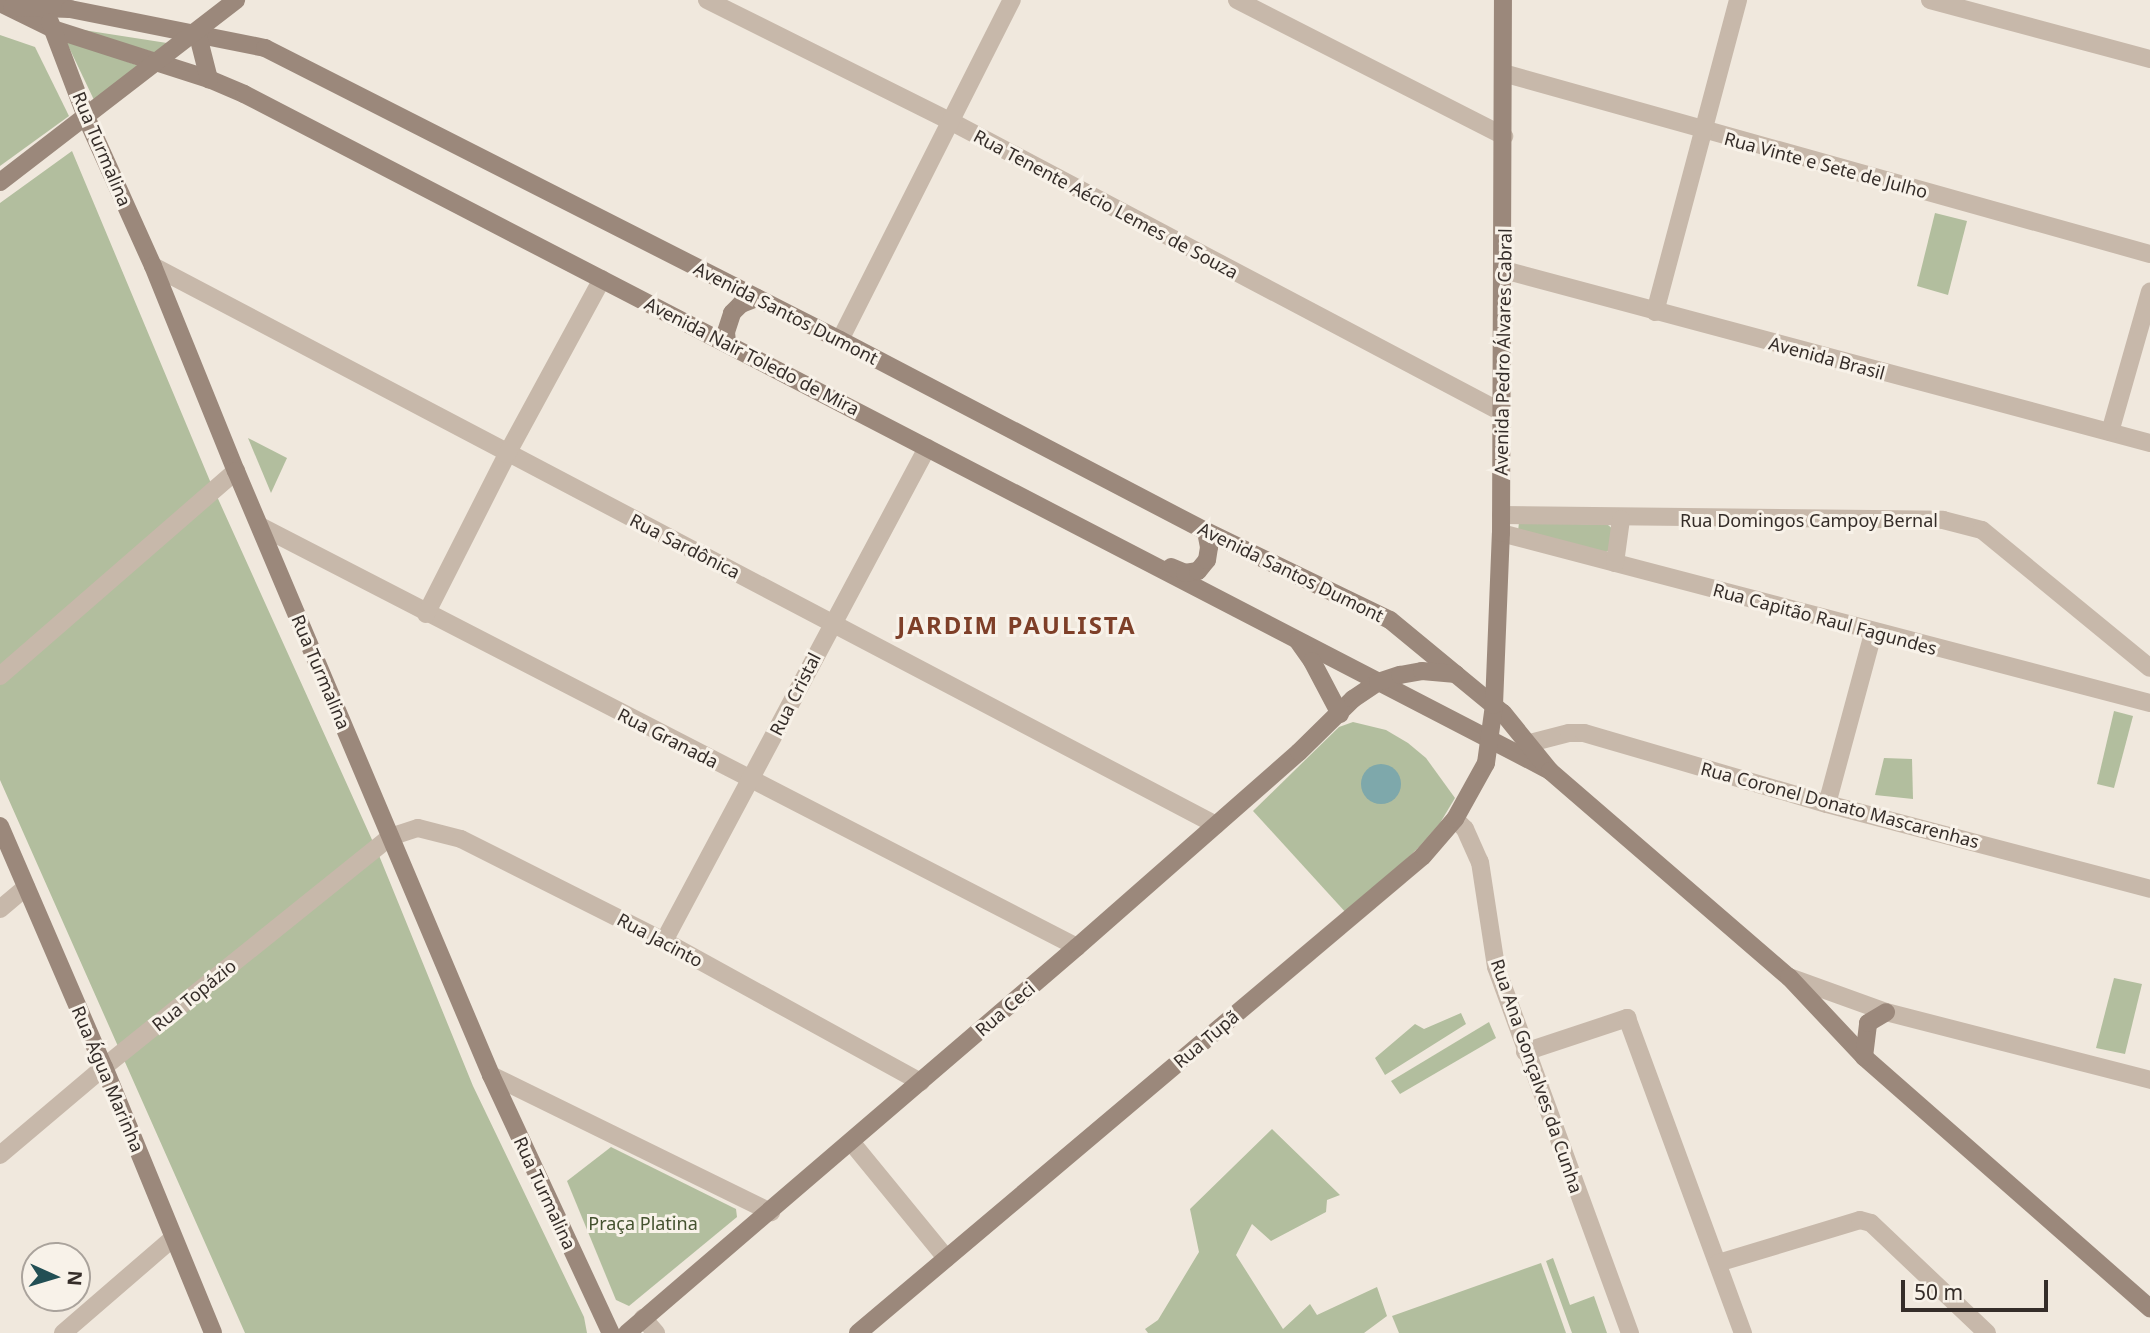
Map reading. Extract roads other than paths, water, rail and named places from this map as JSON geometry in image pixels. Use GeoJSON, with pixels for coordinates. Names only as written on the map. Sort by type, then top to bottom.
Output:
{"type":"FeatureCollection","features":[{"type":"Feature","properties":{"kind":"main road"},"geometry":{"type":"LineString","coordinates":[[0,182],[236,0]]}},
{"type":"Feature","properties":{"kind":"main road","name":"Avenida Pedro Álvares Cabral"},"geometry":{"type":"LineString","coordinates":[[1494,705],[1501,524],[1503,0]]}},
{"type":"Feature","properties":{"kind":"main road","name":"Avenida Santos Dumont"},"geometry":{"type":"LineString","coordinates":[[6,5],[41,3],[197,32],[265,48],[840,340],[1206,531],[1390,620],[1494,705],[1530,744],[1550,771]]}},
{"type":"Feature","properties":{"kind":"main road","name":"Rua Turmalina"},"geometry":{"type":"LineString","coordinates":[[41,3],[86,117],[153,267],[236,471],[491,1075],[611,1333]]}},
{"type":"Feature","properties":{"kind":"main road"},"geometry":{"type":"LineString","coordinates":[[6,5],[52,29],[156,61]]}},
{"type":"Feature","properties":{"kind":"main road"},"geometry":{"type":"LineString","coordinates":[[197,32],[209,79]]}},
{"type":"Feature","properties":{"kind":"main road","name":"Avenida Nair Toledo de Mira"},"geometry":{"type":"LineString","coordinates":[[156,61],[209,79],[256,100],[727,342],[1118,548],[1294,636]]}},
{"type":"Feature","properties":{"kind":"main road"},"geometry":{"type":"LineString","coordinates":[[727,342],[726,331],[732,313],[741,304],[757,298]]}},
{"type":"Feature","properties":{"kind":"main road"},"geometry":{"type":"LineString","coordinates":[[1118,548],[1148,556],[1185,573],[1198,571],[1207,561],[1209,547],[1206,531]]}},
{"type":"Feature","properties":{"kind":"main road"},"geometry":{"type":"LineString","coordinates":[[1294,636],[1550,771],[1790,977],[1864,1057],[2150,1308]]}},
{"type":"Feature","properties":{"kind":"main road"},"geometry":{"type":"LineString","coordinates":[[1294,636],[1312,661],[1340,714]]}},
{"type":"Feature","properties":{"kind":"main road"},"geometry":{"type":"LineString","coordinates":[[1378,682],[1422,671],[1456,674]]}},
{"type":"Feature","properties":{"kind":"main road","name":"Rua Ceci"},"geometry":{"type":"LineString","coordinates":[[627,1333],[852,1143],[1216,825],[1340,714],[1353,699],[1378,682]]}},
{"type":"Feature","properties":{"kind":"main road","name":"Rua Tupã"},"geometry":{"type":"LineString","coordinates":[[858,1333],[1423,856],[1455,819],[1486,763],[1494,705]]}},
{"type":"Feature","properties":{"kind":"main road","name":"Rua Água Marinha"},"geometry":{"type":"LineString","coordinates":[[0,826],[104,1067],[213,1333]]}},
{"type":"Feature","properties":{"kind":"main road"},"geometry":{"type":"LineString","coordinates":[[1864,1057],[1868,1023],[1886,1012]]}},
{"type":"Feature","properties":{"kind":"street","name":"Rua Tenente Aécio Lemes de Souza"},"geometry":{"type":"LineString","coordinates":[[707,0],[952,122],[1502,412]]}},
{"type":"Feature","properties":{"kind":"street"},"geometry":{"type":"LineString","coordinates":[[840,340],[1012,0]]}},
{"type":"Feature","properties":{"kind":"street"},"geometry":{"type":"LineString","coordinates":[[1237,0],[1504,136]]}},
{"type":"Feature","properties":{"kind":"street"},"geometry":{"type":"LineString","coordinates":[[1655,312],[1738,0]]}},
{"type":"Feature","properties":{"kind":"street"},"geometry":{"type":"LineString","coordinates":[[1930,0],[2150,59]]}},
{"type":"Feature","properties":{"kind":"street","name":"Rua Vinte e Sete de Julho"},"geometry":{"type":"LineString","coordinates":[[1503,73],[1702,131],[2150,254]]}},
{"type":"Feature","properties":{"kind":"street","name":"Rua Sardônica"},"geometry":{"type":"LineString","coordinates":[[153,267],[507,454],[832,621],[1216,825]]}},
{"type":"Feature","properties":{"kind":"street","name":"Avenida Brasil"},"geometry":{"type":"LineString","coordinates":[[1504,270],[2150,443]]}},
{"type":"Feature","properties":{"kind":"street"},"geometry":{"type":"LineString","coordinates":[[426,614],[507,454],[602,279]]}},
{"type":"Feature","properties":{"kind":"street"},"geometry":{"type":"LineString","coordinates":[[2110,432],[2150,292]]}},
{"type":"Feature","properties":{"kind":"street","name":"Rua Cristal"},"geometry":{"type":"LineString","coordinates":[[664,941],[832,621],[927,448]]}},
{"type":"Feature","properties":{"kind":"street"},"geometry":{"type":"LineString","coordinates":[[0,676],[236,471]]}},
{"type":"Feature","properties":{"kind":"street"},"geometry":{"type":"LineString","coordinates":[[1615,563],[1621,519]]}},
{"type":"Feature","properties":{"kind":"street","name":"Rua Domingos Campoy Bernal"},"geometry":{"type":"LineString","coordinates":[[1501,524],[1621,519],[1943,520],[1982,530],[2150,668]]}},
{"type":"Feature","properties":{"kind":"street","name":"Rua Capitão Raul Fagundes"},"geometry":{"type":"LineString","coordinates":[[1501,524],[1615,563],[1873,633],[2150,703]]}},
{"type":"Feature","properties":{"kind":"street","name":"Rua Granada"},"geometry":{"type":"LineString","coordinates":[[260,526],[426,614],[1077,947]]}},
{"type":"Feature","properties":{"kind":"street"},"geometry":{"type":"LineString","coordinates":[[1827,804],[1873,633]]}},
{"type":"Feature","properties":{"kind":"street","name":"Rua Coronel Donato Mascarenhas"},"geometry":{"type":"LineString","coordinates":[[1530,744],[1569,733],[1584,733],[1827,804],[2150,889]]}},
{"type":"Feature","properties":{"kind":"street","name":"Rua Ana Gonçalves da Cunha"},"geometry":{"type":"LineString","coordinates":[[1455,819],[1465,829],[1480,862],[1496,967],[1630,1333]]}},
{"type":"Feature","properties":{"kind":"street","name":"Rua Jacinto"},"geometry":{"type":"LineString","coordinates":[[390,837],[418,828],[461,839],[664,941],[921,1082]]}},
{"type":"Feature","properties":{"kind":"street","name":"Rua Topázio"},"geometry":{"type":"LineString","coordinates":[[0,1155],[104,1067],[390,837]]}},
{"type":"Feature","properties":{"kind":"street"},"geometry":{"type":"LineString","coordinates":[[0,909],[26,887]]}},
{"type":"Feature","properties":{"kind":"street"},"geometry":{"type":"LineString","coordinates":[[1790,977],[1886,1012],[2150,1080]]}},
{"type":"Feature","properties":{"kind":"street"},"geometry":{"type":"LineString","coordinates":[[1525,1052],[1627,1018],[1743,1333]]}},
{"type":"Feature","properties":{"kind":"street"},"geometry":{"type":"LineString","coordinates":[[491,1075],[771,1212]]}},
{"type":"Feature","properties":{"kind":"street"},"geometry":{"type":"LineString","coordinates":[[852,1143],[946,1258]]}},
{"type":"Feature","properties":{"kind":"street"},"geometry":{"type":"LineString","coordinates":[[1718,1263],[1860,1220],[1871,1223],[1979,1332]]}},
{"type":"Feature","properties":{"kind":"street"},"geometry":{"type":"LineString","coordinates":[[63,1333],[173,1238]]}},
{"type":"Feature","properties":{"kind":"street"},"geometry":{"type":"LineString","coordinates":[[643,1318],[656,1333]]}},
{"type":"Feature","properties":{"kind":"water"},"geometry":{"type":"Polygon","coordinates":[[[1381,764],[1395,770],[1401,784],[1395,798],[1381,804],[1367,798],[1361,784],[1367,770],[1381,764]]]}},
{"type":"Feature","properties":{"kind":"district","name":"JARDIM PAULISTA"},"geometry":{"type":"Point","coordinates":[1017,625]}},
{"type":"Feature","properties":{"kind":"park label","name":"Praça Platina"},"geometry":{"type":"Point","coordinates":[643,1223]}}]}
